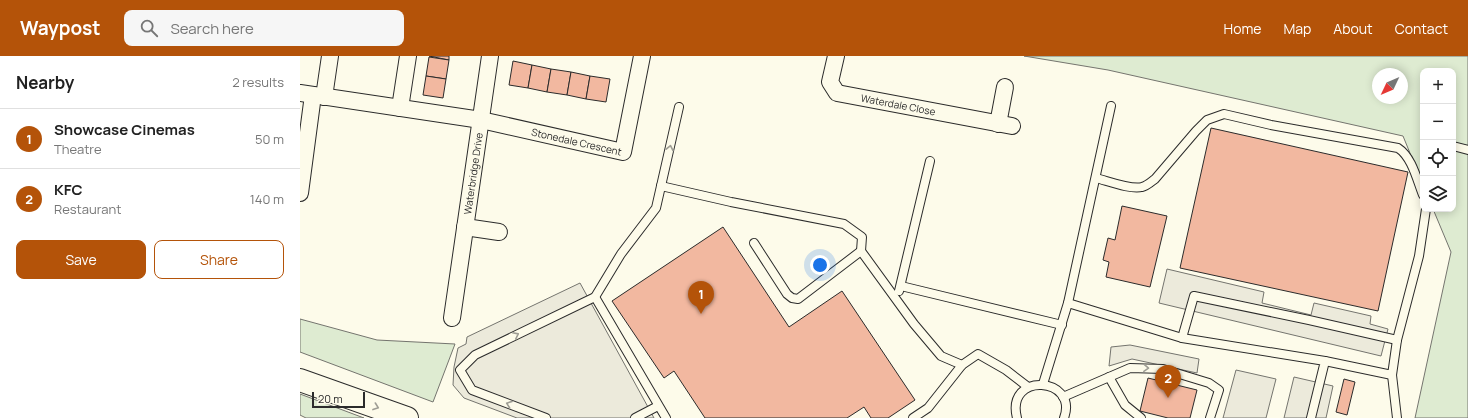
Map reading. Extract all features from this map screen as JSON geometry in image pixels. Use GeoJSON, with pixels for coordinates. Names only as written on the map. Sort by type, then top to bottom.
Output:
{"type":"FeatureCollection","features":[{"type":"Feature","properties":{"kind":"highway"},"geometry":{"type":"LineString","coordinates":[[300,380],[407,418]]}},
{"type":"Feature","properties":{"kind":"street"},"geometry":{"type":"LineString","coordinates":[[300,188],[312,95],[330,56]]}},
{"type":"Feature","properties":{"kind":"street"},"geometry":{"type":"LineString","coordinates":[[400,108],[408,56]]}},
{"type":"Feature","properties":{"kind":"street"},"geometry":{"type":"LineString","coordinates":[[481,120],[490,56]]}},
{"type":"Feature","properties":{"kind":"street","name":"Stonedale Crescent"},"geometry":{"type":"LineString","coordinates":[[312,95],[481,120],[623,152],[642,56]]}},
{"type":"Feature","properties":{"kind":"street","name":"Waterdale Close"},"geometry":{"type":"LineString","coordinates":[[836,56],[830,82],[837,94],[1005,125],[1005,87]]}},
{"type":"Feature","properties":{"kind":"street","name":"Waterbridge Drive"},"geometry":{"type":"LineString","coordinates":[[452,318],[481,120]]}},
{"type":"Feature","properties":{"kind":"street","name":"Waterbridge Drive"},"geometry":{"type":"LineString","coordinates":[[465,227],[498,232]]}},
{"type":"Feature","properties":{"kind":"lane"},"geometry":{"type":"LineString","coordinates":[[1043,384],[1068,303],[1111,106]]}},
{"type":"Feature","properties":{"kind":"lane"},"geometry":{"type":"LineString","coordinates":[[546,418],[472,390],[460,370],[476,355],[595,298],[621,254],[656,208],[679,107]]}},
{"type":"Feature","properties":{"kind":"lane"},"geometry":{"type":"LineString","coordinates":[[1096,178],[1133,187],[1142,187],[1149,184],[1207,120],[1224,114],[1271,125],[1398,148],[1408,159],[1420,188]]}},
{"type":"Feature","properties":{"kind":"lane"},"geometry":{"type":"LineString","coordinates":[[1456,147],[1468,150]]}},
{"type":"Feature","properties":{"kind":"lane"},"geometry":{"type":"LineString","coordinates":[[897,300],[930,161]]}},
{"type":"Feature","properties":{"kind":"lane"},"geometry":{"type":"LineString","coordinates":[[661,186],[731,202],[844,224],[862,237],[861,251],[914,324],[941,356],[962,365]]}},
{"type":"Feature","properties":{"kind":"lane"},"geometry":{"type":"LineString","coordinates":[[1397,418],[1392,376],[1397,340],[1419,256],[1426,212]]}},
{"type":"Feature","properties":{"kind":"lane"},"geometry":{"type":"LineString","coordinates":[[754,243],[787,294],[792,298],[798,299],[861,251]]}},
{"type":"Feature","properties":{"kind":"lane"},"geometry":{"type":"LineString","coordinates":[[900,286],[1062,325]]}},
{"type":"Feature","properties":{"kind":"lane"},"geometry":{"type":"LineString","coordinates":[[1182,338],[1194,296],[1397,340]]}},
{"type":"Feature","properties":{"kind":"lane"},"geometry":{"type":"LineString","coordinates":[[595,298],[666,418]]}},
{"type":"Feature","properties":{"kind":"lane"},"geometry":{"type":"LineString","coordinates":[[1068,303],[1182,338],[1325,361],[1392,376]]}},
{"type":"Feature","properties":{"kind":"lane"},"geometry":{"type":"LineString","coordinates":[[912,418],[928,408],[962,365],[978,354],[1006,370],[1028,387]]}},
{"type":"Feature","properties":{"kind":"lane"},"geometry":{"type":"LineString","coordinates":[[1311,418],[1325,361]]}},
{"type":"Feature","properties":{"kind":"lane"},"geometry":{"type":"LineString","coordinates":[[1063,397],[1130,368],[1163,369],[1209,383],[1219,390],[1210,418]]}},
{"type":"Feature","properties":{"kind":"lane"},"geometry":{"type":"LineString","coordinates":[[1109,377],[1125,404],[1141,418]]}},
{"type":"Feature","properties":{"kind":"lane"},"geometry":{"type":"LineString","coordinates":[[1017,418],[1017,400],[1028,387],[1035,384],[1043,384],[1055,388],[1063,397],[1066,405],[1067,416]]}},
{"type":"Feature","properties":{"kind":"lane"},"geometry":{"type":"LineString","coordinates":[[635,418],[658,406]]}},
{"type":"Feature","properties":{"kind":"green space"},"geometry":{"type":"Polygon","coordinates":[[[1024,56],[1468,56],[1468,418],[1415,418],[1451,252],[1434,212],[1456,212],[1456,68],[1420,68],[1420,178],[1403,136],[1108,70],[1024,56]]]}},
{"type":"Feature","properties":{"kind":"green space"},"geometry":{"type":"Polygon","coordinates":[[[300,319],[377,340],[455,344],[433,402],[300,352],[300,319]]]}},
{"type":"Feature","properties":{"kind":"green space"},"geometry":{"type":"Polygon","coordinates":[[[300,394],[364,418],[306,418],[300,415],[300,394]]]}},
{"type":"Feature","properties":{"kind":"shaded area"},"geometry":{"type":"Polygon","coordinates":[[[1167,269],[1264,292],[1262,303],[1311,315],[1314,303],[1371,316],[1370,324],[1388,329],[1381,356],[1159,303],[1167,269]]]}},
{"type":"Feature","properties":{"kind":"shaded area"},"geometry":{"type":"Polygon","coordinates":[[[580,283],[654,418],[517,418],[464,398],[453,385],[454,367],[458,348],[466,344],[467,337],[580,283]]]}},
{"type":"Feature","properties":{"kind":"shaded area"},"geometry":{"type":"Polygon","coordinates":[[[1130,345],[1199,359],[1197,373],[1132,359],[1109,366],[1111,347],[1130,345]]]}},
{"type":"Feature","properties":{"kind":"shaded area"},"geometry":{"type":"Polygon","coordinates":[[[1236,370],[1276,379],[1266,418],[1223,418],[1236,370]]]}},
{"type":"Feature","properties":{"kind":"shaded area"},"geometry":{"type":"Polygon","coordinates":[[[1294,377],[1333,386],[1326,418],[1284,418],[1294,377]]]}},
{"type":"Feature","properties":{"kind":"building"},"geometry":{"type":"Polygon","coordinates":[[[429,56],[449,56],[449,60],[429,56]]]}},
{"type":"Feature","properties":{"kind":"building"},"geometry":{"type":"Polygon","coordinates":[[[429,57],[449,60],[446,79],[426,76],[429,57]]]}},
{"type":"Feature","properties":{"kind":"building"},"geometry":{"type":"Polygon","coordinates":[[[513,61],[532,65],[528,88],[509,85],[513,61]]]}},
{"type":"Feature","properties":{"kind":"building"},"geometry":{"type":"Polygon","coordinates":[[[532,65],[551,69],[547,92],[528,88],[532,65]]]}},
{"type":"Feature","properties":{"kind":"building"},"geometry":{"type":"Polygon","coordinates":[[[551,69],[571,72],[567,95],[547,92],[551,69]]]}},
{"type":"Feature","properties":{"kind":"building"},"geometry":{"type":"Polygon","coordinates":[[[571,72],[590,76],[586,99],[567,95],[571,72]]]}},
{"type":"Feature","properties":{"kind":"building"},"geometry":{"type":"Polygon","coordinates":[[[426,76],[446,79],[443,98],[423,95],[426,76]]]}},
{"type":"Feature","properties":{"kind":"building"},"geometry":{"type":"Polygon","coordinates":[[[590,76],[610,79],[606,102],[586,99],[590,76]]]}},
{"type":"Feature","properties":{"kind":"building"},"geometry":{"type":"Polygon","coordinates":[[[1211,128],[1408,172],[1378,311],[1180,268],[1211,128]]]}},
{"type":"Feature","properties":{"kind":"building"},"geometry":{"type":"Polygon","coordinates":[[[1122,206],[1167,216],[1150,287],[1106,277],[1109,262],[1103,260],[1108,238],[1115,240],[1122,206]]]}},
{"type":"Feature","properties":{"kind":"building"},"geometry":{"type":"Polygon","coordinates":[[[723,227],[789,327],[842,291],[915,400],[888,418],[871,418],[864,407],[847,418],[705,418],[674,371],[664,378],[612,301],[723,227]]]}},
{"type":"Feature","properties":{"kind":"building"},"geometry":{"type":"Polygon","coordinates":[[[1148,378],[1197,390],[1190,418],[1168,418],[1140,411],[1148,378]]]}},
{"type":"Feature","properties":{"kind":"building"},"geometry":{"type":"Polygon","coordinates":[[[1344,379],[1355,382],[1347,415],[1336,412],[1344,379]]]}},
{"type":"Feature","properties":{"kind":"place","name":"Showcase Cinemas"},"geometry":{"type":"Point","coordinates":[701,314]}},
{"type":"Feature","properties":{"kind":"place","name":"KFC"},"geometry":{"type":"Point","coordinates":[1168,398]}}]}
